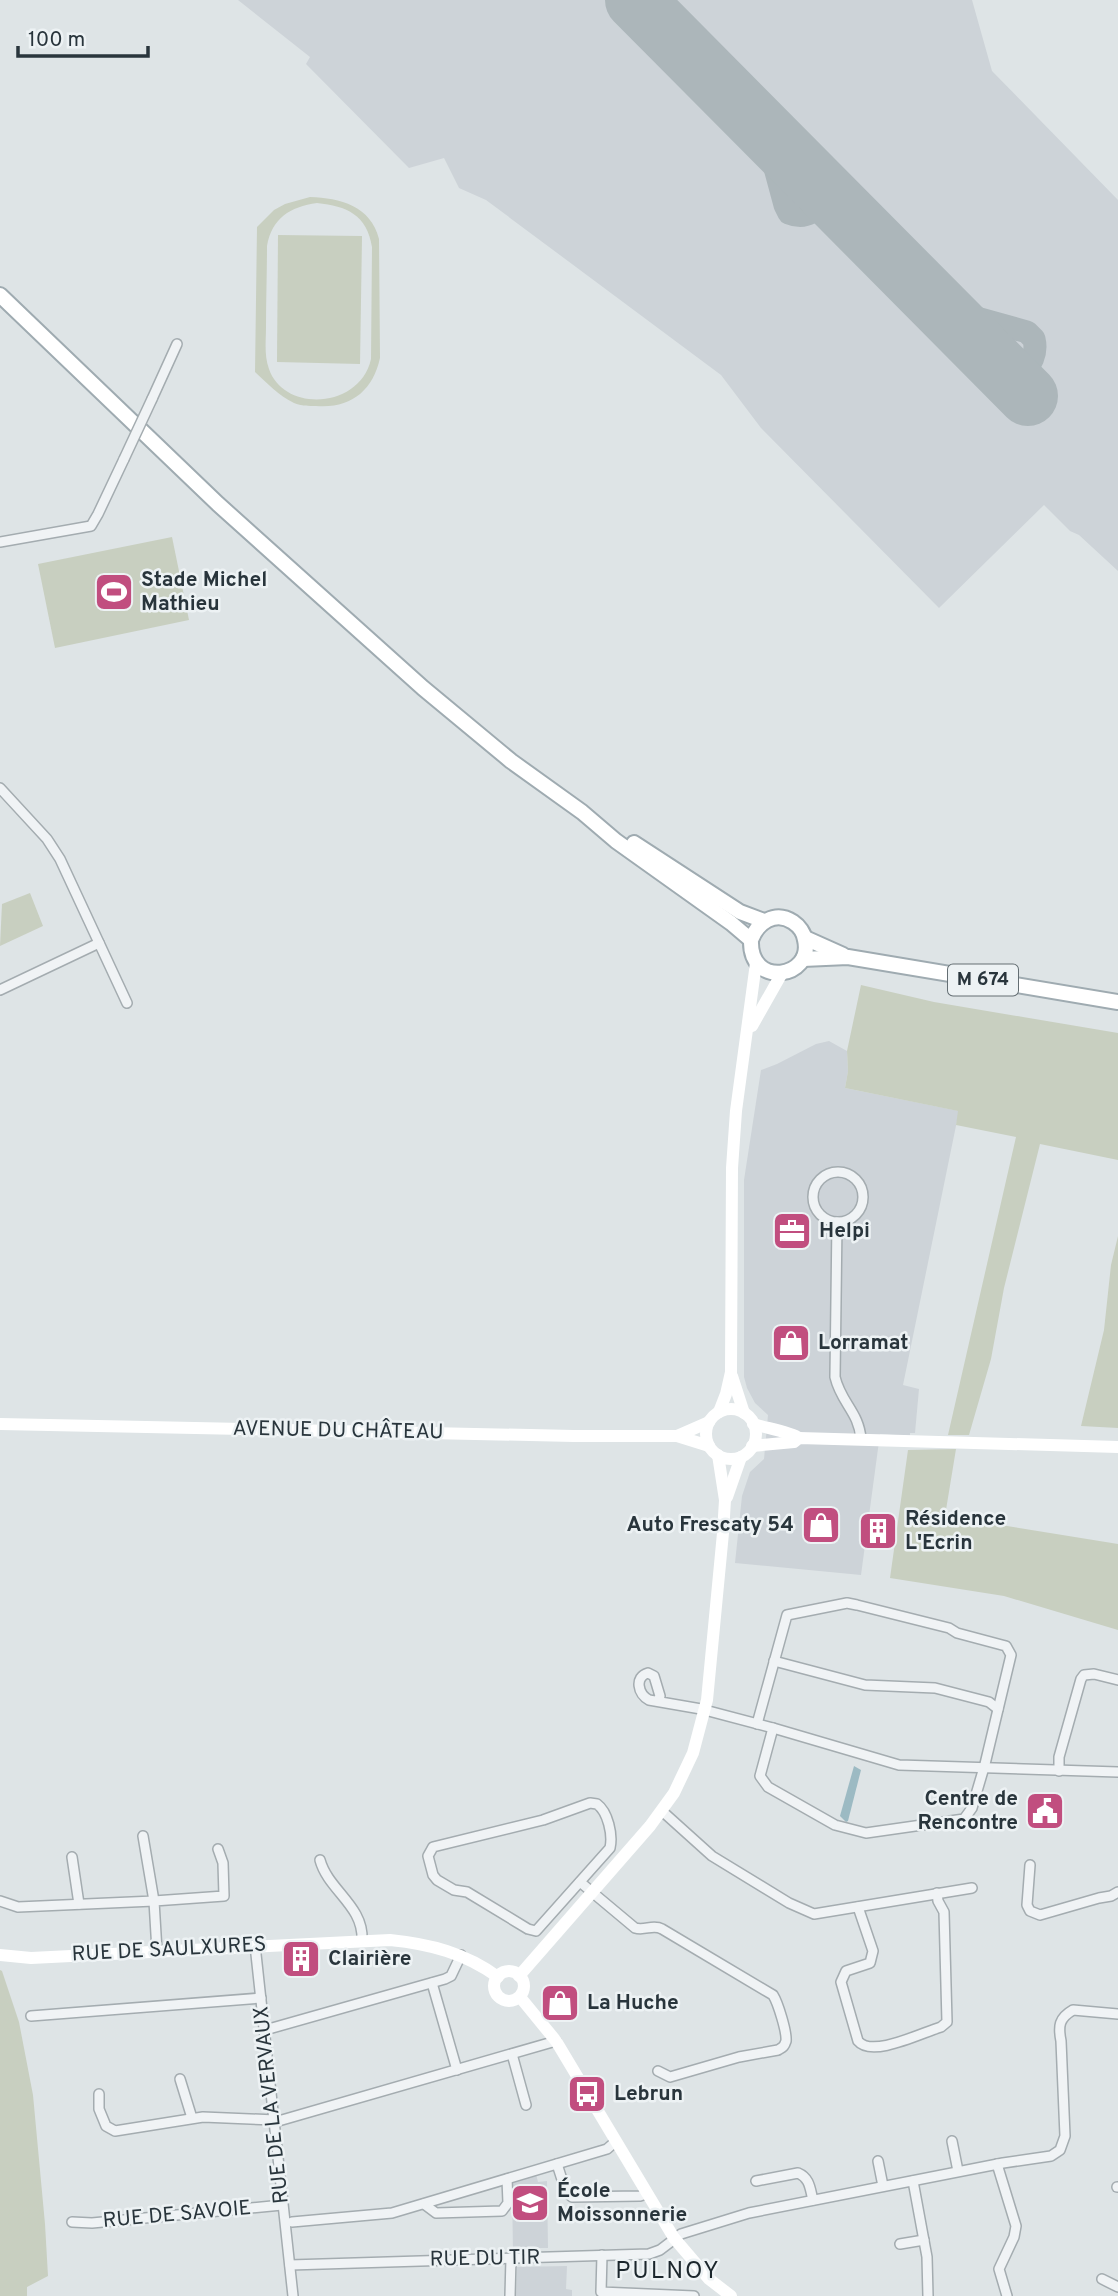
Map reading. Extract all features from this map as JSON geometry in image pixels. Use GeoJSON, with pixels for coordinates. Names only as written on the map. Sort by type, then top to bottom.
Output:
{"type":"FeatureCollection","features":[{"type":"Feature","properties":{"kind":"main road"},"geometry":{"type":"LineString","coordinates":[[0,295],[218,504],[476,733],[582,812],[615,841],[751,940]]}},
{"type":"Feature","properties":{"kind":"main road"},"geometry":{"type":"LineString","coordinates":[[582,812],[740,912],[764,921]]}},
{"type":"Feature","properties":{"kind":"main road"},"geometry":{"type":"LineString","coordinates":[[784,918],[793,922],[805,938],[803,959],[790,971],[772,973],[764,970],[752,956],[753,933],[764,921],[784,918]]}},
{"type":"Feature","properties":{"kind":"main road","name":"M 674"},"geometry":{"type":"LineString","coordinates":[[805,938],[848,957]]}},
{"type":"Feature","properties":{"kind":"main road","name":"M 674"},"geometry":{"type":"LineString","coordinates":[[803,959],[848,957],[1118,1002]]}},
{"type":"Feature","properties":{"kind":"street"},"geometry":{"type":"LineString","coordinates":[[0,542],[85,528],[94,522],[177,344]]}},
{"type":"Feature","properties":{"kind":"street"},"geometry":{"type":"LineString","coordinates":[[0,788],[47,839],[60,859],[127,1003]]}},
{"type":"Feature","properties":{"kind":"street"},"geometry":{"type":"LineString","coordinates":[[0,990],[99,943]]}},
{"type":"Feature","properties":{"kind":"street"},"geometry":{"type":"LineString","coordinates":[[725,1500],[713,1451],[706,1438],[709,1422],[719,1412],[726,1394],[731,1372],[732,1168],[736,1111],[756,963]]}},
{"type":"Feature","properties":{"kind":"street"},"geometry":{"type":"LineString","coordinates":[[748,1033],[782,973]]}},
{"type":"Feature","properties":{"kind":"street"},"geometry":{"type":"LineString","coordinates":[[841,1172],[858,1183],[862,1196],[855,1214],[837,1222],[819,1214],[813,1202],[814,1188],[828,1174],[841,1172]]}},
{"type":"Feature","properties":{"kind":"street"},"geometry":{"type":"LineString","coordinates":[[837,1222],[835,1377],[841,1394],[858,1419],[860,1440]]}},
{"type":"Feature","properties":{"kind":"street"},"geometry":{"type":"LineString","coordinates":[[519,1976],[662,1811],[687,1768],[699,1736],[706,1711],[725,1500],[741,1457],[755,1439],[753,1424],[744,1413],[731,1372]]}},
{"type":"Feature","properties":{"kind":"street"},"geometry":{"type":"LineString","coordinates":[[719,1412],[734,1409],[744,1413]]}},
{"type":"Feature","properties":{"kind":"street","name":"AVENUE DU CHÂTEAU"},"geometry":{"type":"LineString","coordinates":[[677,1436],[709,1422]]}},
{"type":"Feature","properties":{"kind":"street","name":"AVENUE DU CHÂTEAU"},"geometry":{"type":"LineString","coordinates":[[0,1424],[677,1436],[713,1451]]}},
{"type":"Feature","properties":{"kind":"street"},"geometry":{"type":"LineString","coordinates":[[753,1424],[794,1433],[799,1438]]}},
{"type":"Feature","properties":{"kind":"street"},"geometry":{"type":"LineString","coordinates":[[752,1446],[794,1442],[799,1438],[1118,1447]]}},
{"type":"Feature","properties":{"kind":"street"},"geometry":{"type":"LineString","coordinates":[[713,1451],[733,1459],[741,1457]]}},
{"type":"Feature","properties":{"kind":"street"},"geometry":{"type":"LineString","coordinates":[[757,1724],[787,1615],[847,1603],[1006,1646],[1011,1655],[983,1769],[970,1814],[964,1819],[866,1833],[835,1825],[768,1787],[761,1780],[773,1728]]}},
{"type":"Feature","properties":{"kind":"street"},"geometry":{"type":"LineString","coordinates":[[774,1661],[865,1685],[935,1688],[989,1702],[998,1709]]}},
{"type":"Feature","properties":{"kind":"street"},"geometry":{"type":"LineString","coordinates":[[1059,1771],[1059,1758],[1081,1679],[1084,1675],[1094,1674],[1118,1680]]}},
{"type":"Feature","properties":{"kind":"street"},"geometry":{"type":"LineString","coordinates":[[658,1701],[773,1728],[899,1765],[1118,1772]]}},
{"type":"Feature","properties":{"kind":"street"},"geometry":{"type":"LineString","coordinates":[[597,1804],[604,1812],[611,1844],[580,1882],[534,1931],[467,1892],[454,1890],[436,1880],[428,1856],[430,1850],[438,1846],[597,1804]]}},
{"type":"Feature","properties":{"kind":"street"},"geometry":{"type":"LineString","coordinates":[[662,1811],[712,1856],[814,1914],[972,1888]]}},
{"type":"Feature","properties":{"kind":"street"},"geometry":{"type":"LineString","coordinates":[[144,1836],[154,1901],[156,1951]]}},
{"type":"Feature","properties":{"kind":"street"},"geometry":{"type":"LineString","coordinates":[[0,1901],[18,1907],[224,1896],[223,1863],[218,1849]]}},
{"type":"Feature","properties":{"kind":"street"},"geometry":{"type":"LineString","coordinates":[[72,1857],[79,1904]]}},
{"type":"Feature","properties":{"kind":"street"},"geometry":{"type":"LineString","coordinates":[[320,1860],[328,1877],[361,1923],[362,1940]]}},
{"type":"Feature","properties":{"kind":"street"},"geometry":{"type":"LineString","coordinates":[[1030,1865],[1027,1905],[1030,1911],[1040,1915],[1118,1892]]}},
{"type":"Feature","properties":{"kind":"street"},"geometry":{"type":"LineString","coordinates":[[580,1882],[635,1928],[662,1928],[773,1995],[777,2002],[786,2038],[783,2047],[778,2050],[739,2057],[670,2077],[658,2071]]}},
{"type":"Feature","properties":{"kind":"street"},"geometry":{"type":"LineString","coordinates":[[858,1907],[873,1951],[870,1963],[846,1971],[841,1982],[858,2040],[862,2045],[874,2048],[909,2039],[941,2027],[947,2022],[944,1912],[937,1893]]}},
{"type":"Feature","properties":{"kind":"street","name":"RUE DE SAULXURES"},"geometry":{"type":"LineString","coordinates":[[0,1955],[31,1958],[390,1940],[422,1943],[461,1955],[498,1977]]}},
{"type":"Feature","properties":{"kind":"street","name":"RUE DE LA VERVAUX"},"geometry":{"type":"LineString","coordinates":[[255,1945],[293,2296]]}},
{"type":"Feature","properties":{"kind":"street"},"geometry":{"type":"LineString","coordinates":[[265,2030],[451,1976],[461,1955]]}},
{"type":"Feature","properties":{"kind":"street"},"geometry":{"type":"LineString","coordinates":[[507,1972],[519,1976],[524,1986],[520,1997],[509,2001],[500,1998],[494,1987],[498,1977],[507,1972]]}},
{"type":"Feature","properties":{"kind":"street"},"geometry":{"type":"LineString","coordinates":[[432,1983],[457,2070]]}},
{"type":"Feature","properties":{"kind":"street"},"geometry":{"type":"LineString","coordinates":[[520,1997],[556,2041],[674,2238],[723,2294]]}},
{"type":"Feature","properties":{"kind":"street"},"geometry":{"type":"LineString","coordinates":[[32,2016],[261,1998]]}},
{"type":"Feature","properties":{"kind":"street","name":"RUE DU TIR"},"geometry":{"type":"LineString","coordinates":[[290,2265],[649,2254],[687,2232],[736,2216],[958,2171],[1051,2156],[1058,2153],[1062,2146],[1065,2125],[1058,2027],[1062,2018],[1073,2010],[1118,2014]]}},
{"type":"Feature","properties":{"kind":"street"},"geometry":{"type":"LineString","coordinates":[[99,2094],[99,2109],[106,2126],[111,2130],[192,2118],[275,2121],[556,2041]]}},
{"type":"Feature","properties":{"kind":"street"},"geometry":{"type":"LineString","coordinates":[[512,2054],[526,2105]]}},
{"type":"Feature","properties":{"kind":"street"},"geometry":{"type":"LineString","coordinates":[[180,2080],[192,2118]]}},
{"type":"Feature","properties":{"kind":"street"},"geometry":{"type":"LineString","coordinates":[[952,2140],[958,2171]]}},
{"type":"Feature","properties":{"kind":"street"},"geometry":{"type":"LineString","coordinates":[[292,2222],[392,2213],[607,2149],[615,2142]]}},
{"type":"Feature","properties":{"kind":"street"},"geometry":{"type":"LineString","coordinates":[[878,2161],[883,2186]]}},
{"type":"Feature","properties":{"kind":"street"},"geometry":{"type":"LineString","coordinates":[[557,2164],[566,2193],[572,2197],[640,2196],[646,2193]]}},
{"type":"Feature","properties":{"kind":"street"},"geometry":{"type":"LineString","coordinates":[[997,2164],[1016,2226],[999,2269],[1007,2296]]}},
{"type":"Feature","properties":{"kind":"street"},"geometry":{"type":"LineString","coordinates":[[756,2180],[798,2173],[809,2181],[813,2200]]}},
{"type":"Feature","properties":{"kind":"street"},"geometry":{"type":"LineString","coordinates":[[424,2204],[436,2213],[502,2211],[508,2203],[507,2179]]}},
{"type":"Feature","properties":{"kind":"street"},"geometry":{"type":"LineString","coordinates":[[912,2181],[927,2257],[928,2296]]}},
{"type":"Feature","properties":{"kind":"street","name":"RUE DE SAVOIE"},"geometry":{"type":"LineString","coordinates":[[72,2222],[92,2223],[282,2205]]}},
{"type":"Feature","properties":{"kind":"street"},"geometry":{"type":"LineString","coordinates":[[900,2244],[924,2240]]}},
{"type":"Feature","properties":{"kind":"street"},"geometry":{"type":"LineString","coordinates":[[602,2255],[601,2292],[694,2296]]}},
{"type":"Feature","properties":{"kind":"street"},"geometry":{"type":"LineString","coordinates":[[510,2296],[511,2258]]}},
{"type":"Feature","properties":{"kind":"street"},"geometry":{"type":"LineString","coordinates":[[1102,2278],[1118,2287]]}},
{"type":"Feature","properties":{"kind":"shaded area"},"geometry":{"type":"Polygon","coordinates":[[[238,0],[972,0],[992,71],[1118,200],[1118,571],[1044,505],[939,608],[761,428],[721,375],[486,200],[459,188],[444,158],[409,168],[306,64],[310,57],[238,0]]]}},
{"type":"Feature","properties":{"kind":"shaded area"},"geometry":{"type":"Polygon","coordinates":[[[829,1041],[847,1051],[845,1088],[959,1111],[903,1385],[919,1389],[915,1433],[910,1433],[910,1436],[880,1434],[861,1575],[735,1563],[742,1496],[750,1472],[764,1459],[768,1415],[755,1403],[744,1377],[744,1180],[761,1070],[816,1044],[829,1041]]]}},
{"type":"Feature","properties":{"kind":"shaded area","name":"École Moissonnerie"},"geometry":{"type":"Polygon","coordinates":[[[536,2174],[538,2182],[547,2181],[548,2248],[537,2248],[537,2254],[513,2254],[512,2185],[515,2181],[536,2174]]]}},
{"type":"Feature","properties":{"kind":"shaded area","name":"École Moissonnerie"},"geometry":{"type":"Polygon","coordinates":[[[567,2266],[566,2289],[572,2290],[572,2296],[516,2296],[517,2267],[567,2266]]]}},
{"type":"Feature","properties":{"kind":"green space"},"geometry":{"type":"Polygon","coordinates":[[[310,197],[343,202],[362,211],[375,228],[379,239],[380,358],[377,370],[366,388],[358,396],[339,404],[311,406],[294,403],[278,393],[255,372],[257,227],[274,210],[310,197]],[[317,203],[291,211],[278,221],[269,236],[266,348],[267,364],[277,383],[290,393],[305,398],[322,399],[338,396],[353,388],[364,376],[371,359],[372,247],[366,227],[354,214],[338,207],[317,203]]]}},
{"type":"Feature","properties":{"kind":"green space"},"geometry":{"type":"Polygon","coordinates":[[[278,235],[362,236],[360,364],[277,362],[278,235]]]}},
{"type":"Feature","properties":{"kind":"green space","name":"Stade Michel Mathieu"},"geometry":{"type":"Polygon","coordinates":[[[172,537],[189,620],[55,648],[38,564],[172,537]]]}},
{"type":"Feature","properties":{"kind":"green space"},"geometry":{"type":"Polygon","coordinates":[[[30,893],[43,926],[0,946],[2,904],[30,893]]]}},
{"type":"Feature","properties":{"kind":"green space"},"geometry":{"type":"Polygon","coordinates":[[[861,985],[934,1002],[1118,1033],[1118,1160],[1040,1144],[1004,1288],[991,1359],[969,1435],[948,1435],[1016,1137],[956,1125],[958,1111],[845,1088],[847,1051],[861,985]]]}},
{"type":"Feature","properties":{"kind":"green space"},"geometry":{"type":"Polygon","coordinates":[[[1118,1236],[1118,1428],[1081,1426],[1104,1330],[1111,1265],[1118,1236]]]}},
{"type":"Feature","properties":{"kind":"green space"},"geometry":{"type":"Polygon","coordinates":[[[956,1449],[945,1516],[1118,1544],[1118,1630],[1004,1596],[890,1578],[908,1450],[956,1449]]]}},
{"type":"Feature","properties":{"kind":"green space"},"geometry":{"type":"Polygon","coordinates":[[[0,1970],[19,2022],[33,2095],[45,2224],[48,2276],[27,2287],[27,2296],[0,2296],[0,1970]]]}},
{"type":"Feature","properties":{"kind":"water"},"geometry":{"type":"Polygon","coordinates":[[[854,1766],[861,1770],[846,1822],[840,1816],[854,1766]]]}},
{"type":"Feature","properties":{"kind":"taxiway"},"geometry":{"type":"LineString","coordinates":[[765,131],[785,205],[789,213],[801,215],[811,213],[818,206],[823,188],[820,179],[812,171],[800,166]]}},
{"type":"Feature","properties":{"kind":"taxiway"},"geometry":{"type":"LineString","coordinates":[[941,308],[1027,332],[1034,339],[1035,349],[1028,367],[1013,376],[1004,376],[987,366],[978,346]]}},
{"type":"Feature","properties":{"kind":"runway"},"geometry":{"type":"LineString","coordinates":[[635,0],[1028,396]]}},
{"type":"Feature","properties":{"kind":"place","name":"Stade Michel Mathieu"},"geometry":{"type":"Point","coordinates":[114,592]}},
{"type":"Feature","properties":{"kind":"place","name":"Helpi"},"geometry":{"type":"Point","coordinates":[792,1231]}},
{"type":"Feature","properties":{"kind":"place","name":"Lorramat"},"geometry":{"type":"Point","coordinates":[791,1343]}},
{"type":"Feature","properties":{"kind":"place","name":"Auto Frescaty 54"},"geometry":{"type":"Point","coordinates":[821,1525]}},
{"type":"Feature","properties":{"kind":"place","name":"Résidence L'Ecrin"},"geometry":{"type":"Point","coordinates":[878,1531]}},
{"type":"Feature","properties":{"kind":"place","name":"Centre de Rencontre"},"geometry":{"type":"Point","coordinates":[1045,1811]}},
{"type":"Feature","properties":{"kind":"place","name":"Clairière"},"geometry":{"type":"Point","coordinates":[301,1959]}},
{"type":"Feature","properties":{"kind":"place","name":"La Huche"},"geometry":{"type":"Point","coordinates":[560,2003]}},
{"type":"Feature","properties":{"kind":"place","name":"Lebrun"},"geometry":{"type":"Point","coordinates":[587,2094]}},
{"type":"Feature","properties":{"kind":"place","name":"École Moissonnerie"},"geometry":{"type":"Point","coordinates":[530,2203]}},
{"type":"Feature","properties":{"kind":"district","name":"PULNOY"},"geometry":{"type":"Point","coordinates":[668,2272]}}]}
